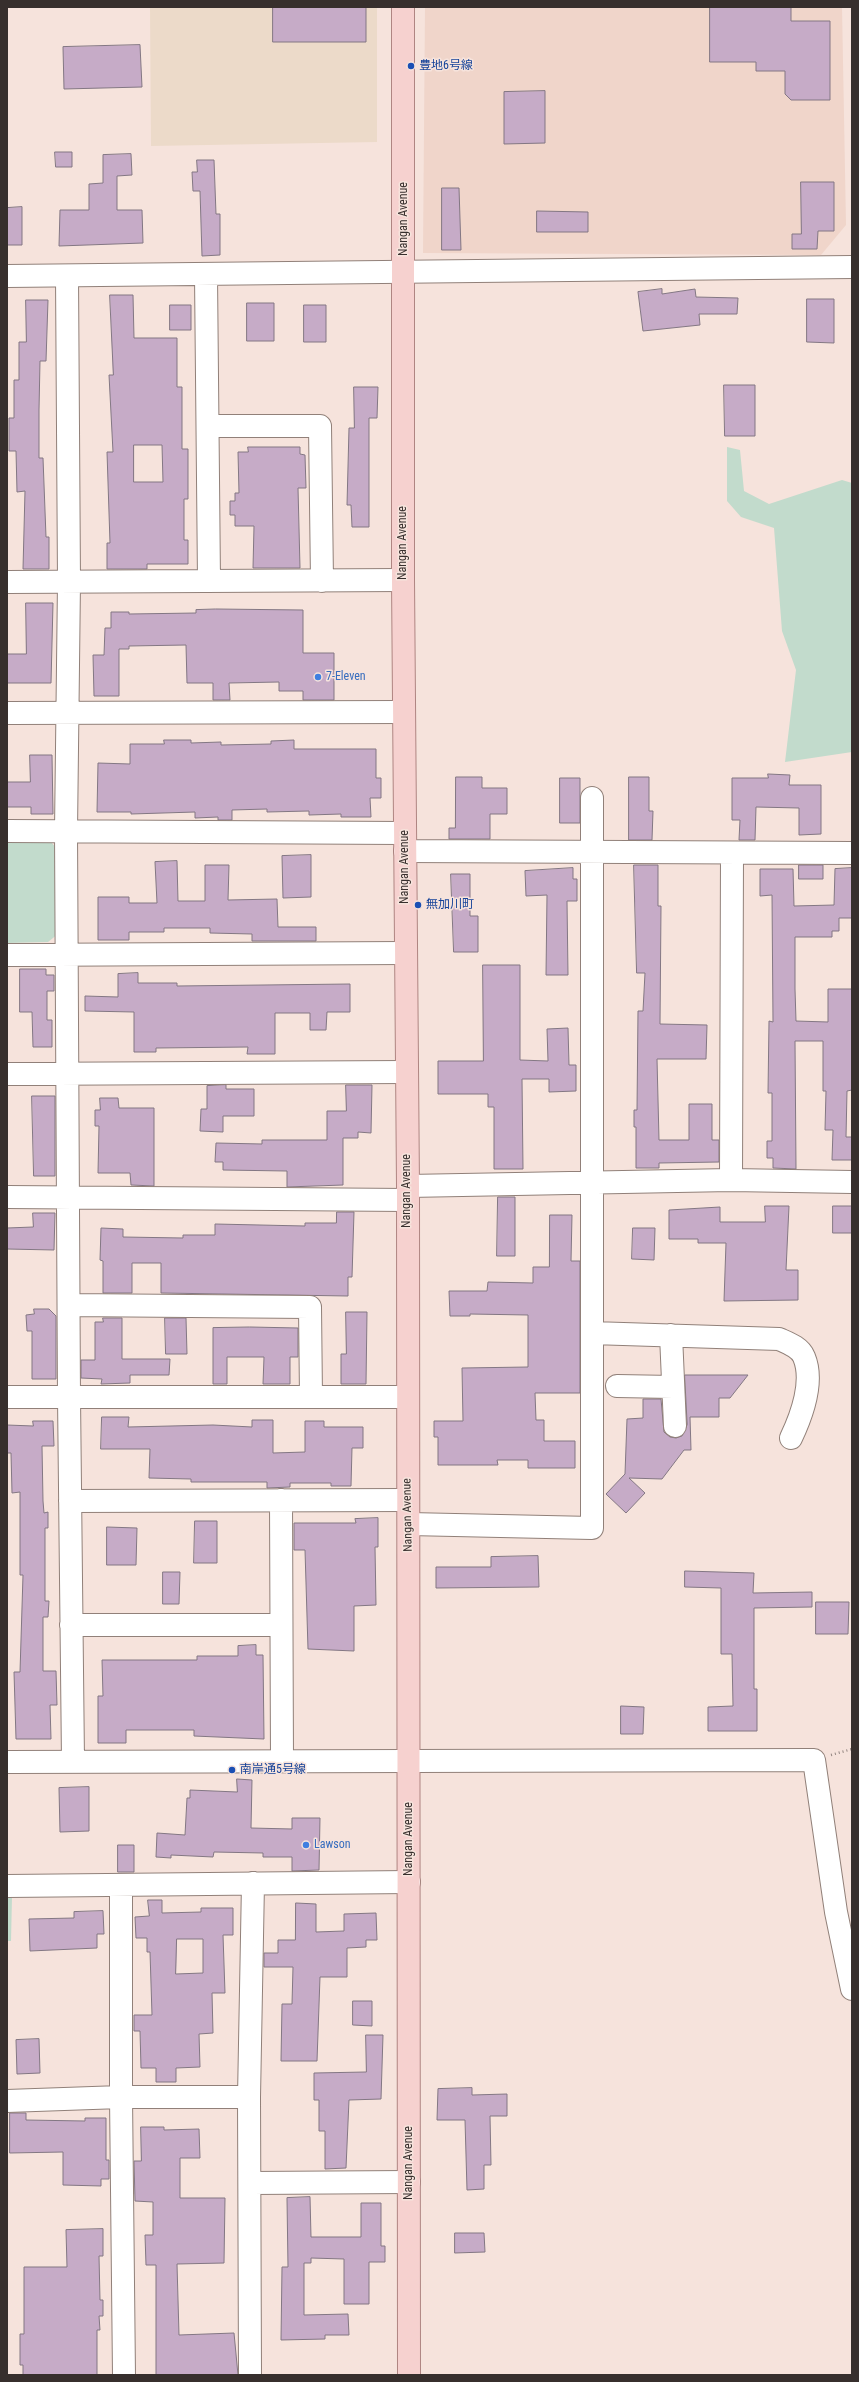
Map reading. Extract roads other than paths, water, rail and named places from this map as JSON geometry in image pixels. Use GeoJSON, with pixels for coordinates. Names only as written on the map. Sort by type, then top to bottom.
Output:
{"type":"FeatureCollection","features":[{"type":"Feature","properties":{"kind":"main road","name":"Nangan Avenue"},"geometry":{"type":"LineString","coordinates":[[403,7],[403,580],[408,1193],[409,2375]]}},
{"type":"Feature","properties":{"kind":"street"},"geometry":{"type":"LineString","coordinates":[[7,276],[852,267]]}},
{"type":"Feature","properties":{"kind":"street"},"geometry":{"type":"LineString","coordinates":[[206,275],[209,581]]}},
{"type":"Feature","properties":{"kind":"street"},"geometry":{"type":"LineString","coordinates":[[67,276],[69,582],[66,831],[68,1397],[73,1761]]}},
{"type":"Feature","properties":{"kind":"street"},"geometry":{"type":"LineString","coordinates":[[208,426],[320,426],[322,580]]}},
{"type":"Feature","properties":{"kind":"street"},"geometry":{"type":"LineString","coordinates":[[7,582],[403,580]]}},
{"type":"Feature","properties":{"kind":"street"},"geometry":{"type":"LineString","coordinates":[[7,712],[404,712]]}},
{"type":"Feature","properties":{"kind":"street"},"geometry":{"type":"LineString","coordinates":[[408,1524],[592,1528],[592,798]]}},
{"type":"Feature","properties":{"kind":"street"},"geometry":{"type":"LineString","coordinates":[[7,831],[66,831],[405,842],[591,852],[852,854]]}},
{"type":"Feature","properties":{"kind":"street"},"geometry":{"type":"LineString","coordinates":[[731,1180],[732,854]]}},
{"type":"Feature","properties":{"kind":"street"},"geometry":{"type":"LineString","coordinates":[[7,955],[405,953]]}},
{"type":"Feature","properties":{"kind":"street"},"geometry":{"type":"LineString","coordinates":[[7,1074],[406,1072]]}},
{"type":"Feature","properties":{"kind":"street"},"geometry":{"type":"LineString","coordinates":[[7,1197],[408,1193],[591,1182],[731,1180],[852,1182]]}},
{"type":"Feature","properties":{"kind":"street"},"geometry":{"type":"LineString","coordinates":[[68,1305],[310,1307],[311,1397]]}},
{"type":"Feature","properties":{"kind":"street"},"geometry":{"type":"LineString","coordinates":[[592,1333],[779,1339],[795,1346],[804,1356],[807,1384],[799,1422],[791,1438]]}},
{"type":"Feature","properties":{"kind":"street"},"geometry":{"type":"LineString","coordinates":[[671,1335],[675,1426]]}},
{"type":"Feature","properties":{"kind":"street"},"geometry":{"type":"LineString","coordinates":[[617,1386],[674,1387]]}},
{"type":"Feature","properties":{"kind":"street"},"geometry":{"type":"LineString","coordinates":[[7,1397],[407,1397]]}},
{"type":"Feature","properties":{"kind":"street"},"geometry":{"type":"LineString","coordinates":[[281,1500],[282,1761]]}},
{"type":"Feature","properties":{"kind":"street"},"geometry":{"type":"LineString","coordinates":[[70,1501],[408,1500]]}},
{"type":"Feature","properties":{"kind":"street"},"geometry":{"type":"LineString","coordinates":[[72,1625],[281,1625]]}},
{"type":"Feature","properties":{"kind":"street"},"geometry":{"type":"LineString","coordinates":[[7,1762],[814,1760],[836,1912],[852,1989]]}},
{"type":"Feature","properties":{"kind":"street"},"geometry":{"type":"LineString","coordinates":[[7,1886],[409,1882]]}},
{"type":"Feature","properties":{"kind":"street"},"geometry":{"type":"LineString","coordinates":[[250,2375],[251,2183],[249,2097],[253,1883]]}},
{"type":"Feature","properties":{"kind":"street"},"geometry":{"type":"LineString","coordinates":[[121,1884],[121,2097],[124,2375]]}},
{"type":"Feature","properties":{"kind":"street"},"geometry":{"type":"LineString","coordinates":[[7,2101],[121,2097],[249,2097]]}},
{"type":"Feature","properties":{"kind":"street"},"geometry":{"type":"LineString","coordinates":[[251,2183],[409,2182]]}},
{"type":"Feature","properties":{"kind":"place","name":"豊地6号線"},"geometry":{"type":"Point","coordinates":[411,66]}},
{"type":"Feature","properties":{"kind":"place","name":"7-Eleven"},"geometry":{"type":"Point","coordinates":[318,677]}},
{"type":"Feature","properties":{"kind":"place","name":"無加川町"},"geometry":{"type":"Point","coordinates":[418,905]}},
{"type":"Feature","properties":{"kind":"place","name":"南岸通5号線"},"geometry":{"type":"Point","coordinates":[232,1770]}},
{"type":"Feature","properties":{"kind":"place","name":"Lawson"},"geometry":{"type":"Point","coordinates":[306,1845]}}]}
